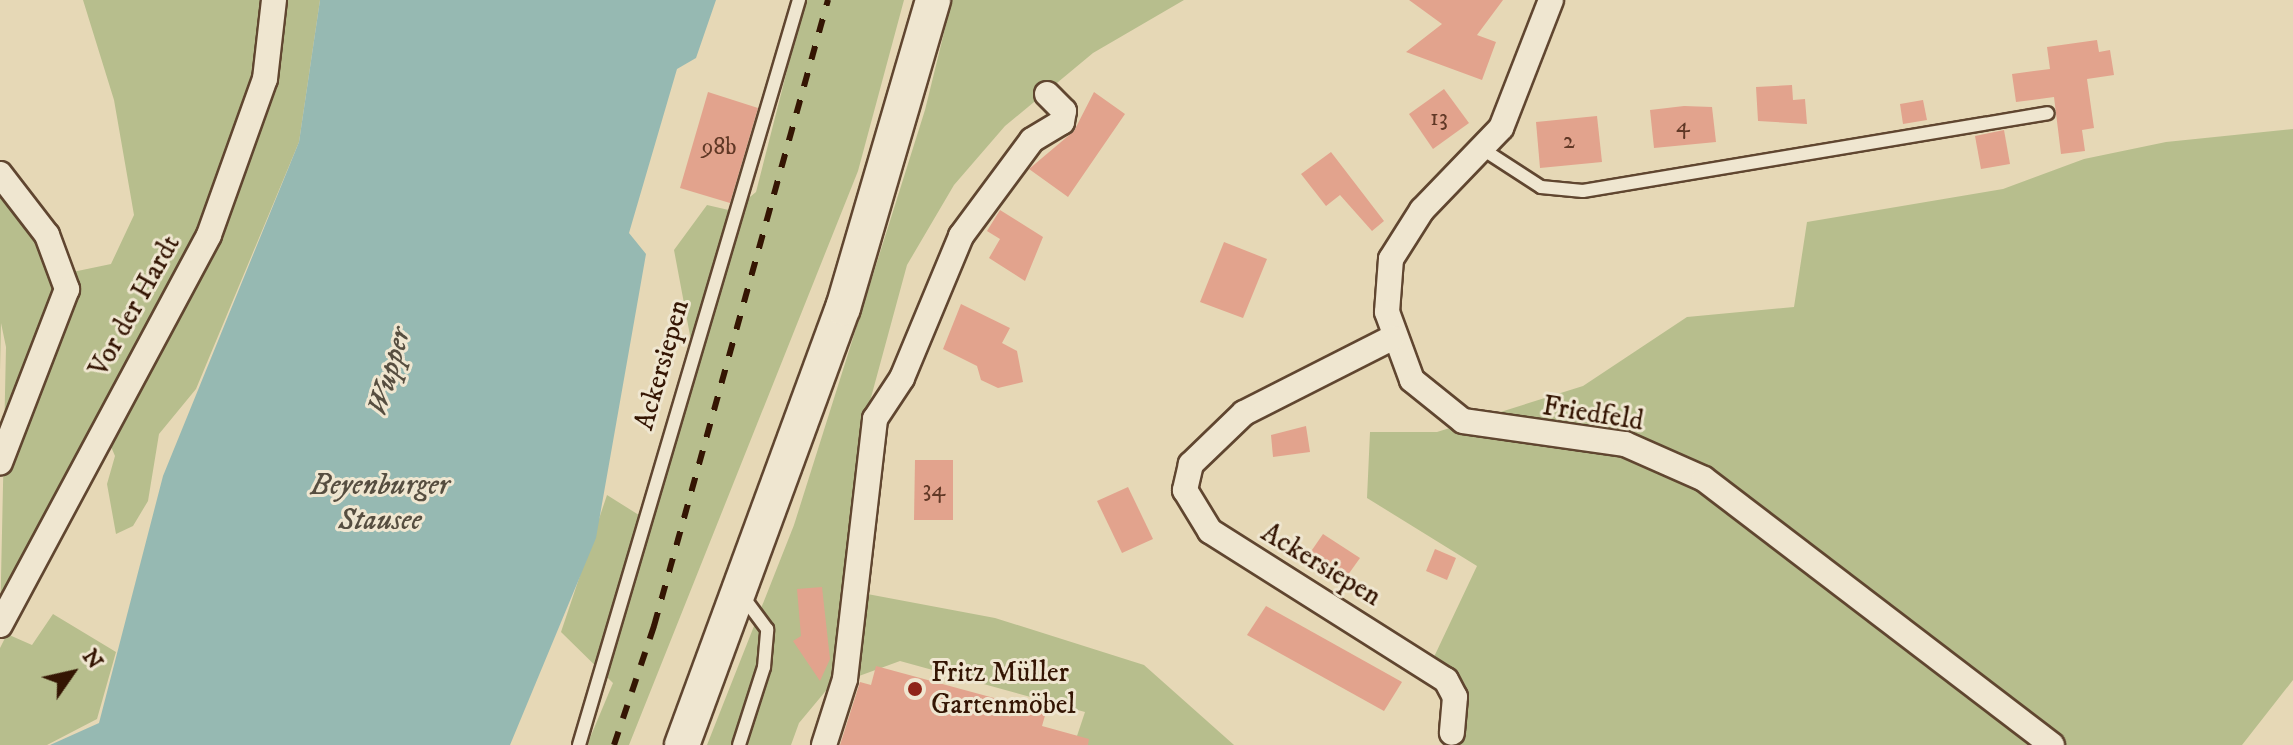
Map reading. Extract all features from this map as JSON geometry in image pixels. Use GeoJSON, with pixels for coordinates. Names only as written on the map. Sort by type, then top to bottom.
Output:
{"type":"FeatureCollection","features":[{"type":"Feature","properties":{"kind":"main road"},"geometry":{"type":"LineString","coordinates":[[682,745],[741,593],[843,308],[933,0]]}},
{"type":"Feature","properties":{"kind":"street","name":"Vor der Hardt"},"geometry":{"type":"LineString","coordinates":[[0,625],[209,235],[265,79],[274,0]]}},
{"type":"Feature","properties":{"kind":"street","name":"Friedfeld"},"geometry":{"type":"LineString","coordinates":[[1551,0],[1508,114],[1484,150],[1422,210],[1391,259],[1392,338],[1412,380],[1463,421],[1625,444],[1704,479],[2052,745]]}},
{"type":"Feature","properties":{"kind":"street"},"geometry":{"type":"LineString","coordinates":[[824,745],[845,679],[875,419],[902,378],[961,236],[1032,140],[1062,122],[1064,111],[1047,94]]}},
{"type":"Feature","properties":{"kind":"street"},"geometry":{"type":"LineString","coordinates":[[0,174],[47,235],[67,289],[0,463]]}},
{"type":"Feature","properties":{"kind":"street","name":"Ackersiepen"},"geometry":{"type":"LineString","coordinates":[[1392,338],[1235,420],[1191,464],[1185,490],[1210,531],[1446,680],[1455,697],[1448,739]]}},
{"type":"Feature","properties":{"kind":"lane","name":"Ackersiepen"},"geometry":{"type":"LineString","coordinates":[[579,745],[799,0]]}},
{"type":"Feature","properties":{"kind":"lane"},"geometry":{"type":"LineString","coordinates":[[1484,150],[1541,187],[1583,191],[2048,113]]}},
{"type":"Feature","properties":{"kind":"lane"},"geometry":{"type":"LineString","coordinates":[[739,745],[764,667],[767,629],[741,593]]}},
{"type":"Feature","properties":{"kind":"green space"},"geometry":{"type":"Polygon","coordinates":[[[83,0],[320,0],[299,142],[196,389],[159,434],[148,501],[133,526],[116,534],[107,484],[115,456],[103,428],[0,625],[6,347],[1,323],[0,371],[0,190],[63,274],[111,264],[134,215],[114,100],[83,0]]]}},
{"type":"Feature","properties":{"kind":"green space"},"geometry":{"type":"Polygon","coordinates":[[[805,0],[904,0],[858,171],[629,745],[587,745],[613,683],[561,632],[607,495],[650,522],[695,362],[674,250],[707,205],[733,211],[756,192],[805,0]]]}},
{"type":"Feature","properties":{"kind":"green space"},"geometry":{"type":"Polygon","coordinates":[[[952,0],[1184,0],[1093,53],[1005,126],[954,185],[907,265],[863,427],[846,590],[995,618],[1144,665],[1234,745],[1074,745],[1085,712],[900,661],[829,687],[799,723],[791,745],[707,745],[794,525],[925,110],[952,0]]]}},
{"type":"Feature","properties":{"kind":"green space"},"geometry":{"type":"Polygon","coordinates":[[[2293,129],[2293,680],[2242,745],[1455,745],[1464,730],[1433,659],[1477,566],[1367,498],[1370,432],[1437,432],[1583,386],[1687,317],[1794,307],[1807,222],[2003,189],[2084,159],[2166,142],[2293,129]]]}},
{"type":"Feature","properties":{"kind":"green space"},"geometry":{"type":"Polygon","coordinates":[[[53,614],[116,652],[97,719],[47,745],[0,745],[0,648],[7,634],[32,645],[53,614]]]}},
{"type":"Feature","properties":{"kind":"water","name":"Beyenburger Stausee"},"geometry":{"type":"Polygon","coordinates":[[[320,0],[716,0],[696,58],[677,69],[629,233],[646,254],[596,538],[510,745],[50,745],[99,723],[163,476],[299,142],[320,0]]]}},
{"type":"Feature","properties":{"kind":"building"},"geometry":{"type":"Polygon","coordinates":[[[1409,0],[1503,0],[1477,35],[1496,42],[1482,80],[1406,52],[1442,24],[1409,0]]]}},
{"type":"Feature","properties":{"kind":"building"},"geometry":{"type":"Polygon","coordinates":[[[2097,40],[2099,52],[2110,50],[2114,75],[2087,79],[2094,128],[2082,130],[2085,151],[2061,154],[2054,97],[2016,102],[2012,74],[2050,69],[2047,47],[2097,40]]]}},
{"type":"Feature","properties":{"kind":"building"},"geometry":{"type":"Polygon","coordinates":[[[1792,85],[1793,100],[1805,99],[1807,124],[1758,121],[1756,87],[1792,85]]]}},
{"type":"Feature","properties":{"kind":"building"},"geometry":{"type":"Polygon","coordinates":[[[1444,89],[1469,123],[1433,149],[1409,114],[1444,89]]]}},
{"type":"Feature","properties":{"kind":"building"},"geometry":{"type":"Polygon","coordinates":[[[708,92],[758,108],[730,203],[680,188],[708,92]]]}},
{"type":"Feature","properties":{"kind":"building"},"geometry":{"type":"Polygon","coordinates":[[[1094,92],[1125,114],[1068,197],[1029,169],[1074,131],[1094,92]]]}},
{"type":"Feature","properties":{"kind":"building"},"geometry":{"type":"Polygon","coordinates":[[[1923,100],[1927,120],[1903,124],[1900,104],[1923,100]]]}},
{"type":"Feature","properties":{"kind":"building"},"geometry":{"type":"Polygon","coordinates":[[[1712,107],[1716,142],[1654,148],[1650,110],[1712,107]]]}},
{"type":"Feature","properties":{"kind":"building"},"geometry":{"type":"Polygon","coordinates":[[[1597,116],[1602,162],[1540,168],[1536,122],[1597,116]]]}},
{"type":"Feature","properties":{"kind":"building"},"geometry":{"type":"Polygon","coordinates":[[[2004,130],[2010,164],[1981,169],[1975,136],[2004,130]]]}},
{"type":"Feature","properties":{"kind":"building"},"geometry":{"type":"Polygon","coordinates":[[[1331,152],[1384,221],[1372,231],[1340,195],[1326,206],[1301,174],[1331,152]]]}},
{"type":"Feature","properties":{"kind":"building"},"geometry":{"type":"Polygon","coordinates":[[[1000,210],[1043,237],[1025,281],[989,258],[1000,239],[987,231],[1000,210]]]}},
{"type":"Feature","properties":{"kind":"building"},"geometry":{"type":"Polygon","coordinates":[[[1224,242],[1267,259],[1243,318],[1200,302],[1224,242]]]}},
{"type":"Feature","properties":{"kind":"building"},"geometry":{"type":"Polygon","coordinates":[[[961,304],[1010,328],[1002,343],[1017,351],[1023,382],[998,388],[981,380],[977,366],[943,349],[961,304]]]}},
{"type":"Feature","properties":{"kind":"building"},"geometry":{"type":"Polygon","coordinates":[[[1306,426],[1310,452],[1273,457],[1271,435],[1306,426]]]}},
{"type":"Feature","properties":{"kind":"building"},"geometry":{"type":"Polygon","coordinates":[[[915,460],[953,460],[953,520],[914,520],[915,460]]]}},
{"type":"Feature","properties":{"kind":"building"},"geometry":{"type":"Polygon","coordinates":[[[1128,487],[1153,539],[1122,553],[1097,501],[1128,487]]]}},
{"type":"Feature","properties":{"kind":"building"},"geometry":{"type":"Polygon","coordinates":[[[1323,534],[1360,558],[1340,586],[1303,563],[1323,534]]]}},
{"type":"Feature","properties":{"kind":"building"},"geometry":{"type":"Polygon","coordinates":[[[1435,549],[1456,558],[1447,580],[1426,571],[1435,549]]]}},
{"type":"Feature","properties":{"kind":"building"},"geometry":{"type":"Polygon","coordinates":[[[822,587],[830,659],[820,681],[793,641],[801,636],[797,589],[822,587]]]}},
{"type":"Feature","properties":{"kind":"building"},"geometry":{"type":"Polygon","coordinates":[[[1266,606],[1402,682],[1384,711],[1247,635],[1266,606]]]}},
{"type":"Feature","properties":{"kind":"building","name":"Fritz Müller Gartenmöbel"},"geometry":{"type":"Polygon","coordinates":[[[876,666],[1046,712],[1042,726],[1089,739],[1088,745],[840,745],[860,682],[871,685],[876,666]]]}},
{"type":"Feature","properties":{"kind":"railway"},"geometry":{"type":"LineString","coordinates":[[614,745],[654,626],[828,0]]}},
{"type":"Feature","properties":{"kind":"place","name":"Fritz Müller Gartenmöbel"},"geometry":{"type":"Point","coordinates":[915,689]}},
{"type":"Feature","properties":{"kind":"water label","name":"Wupper"},"geometry":{"type":"Point","coordinates":[390,372]}}]}
